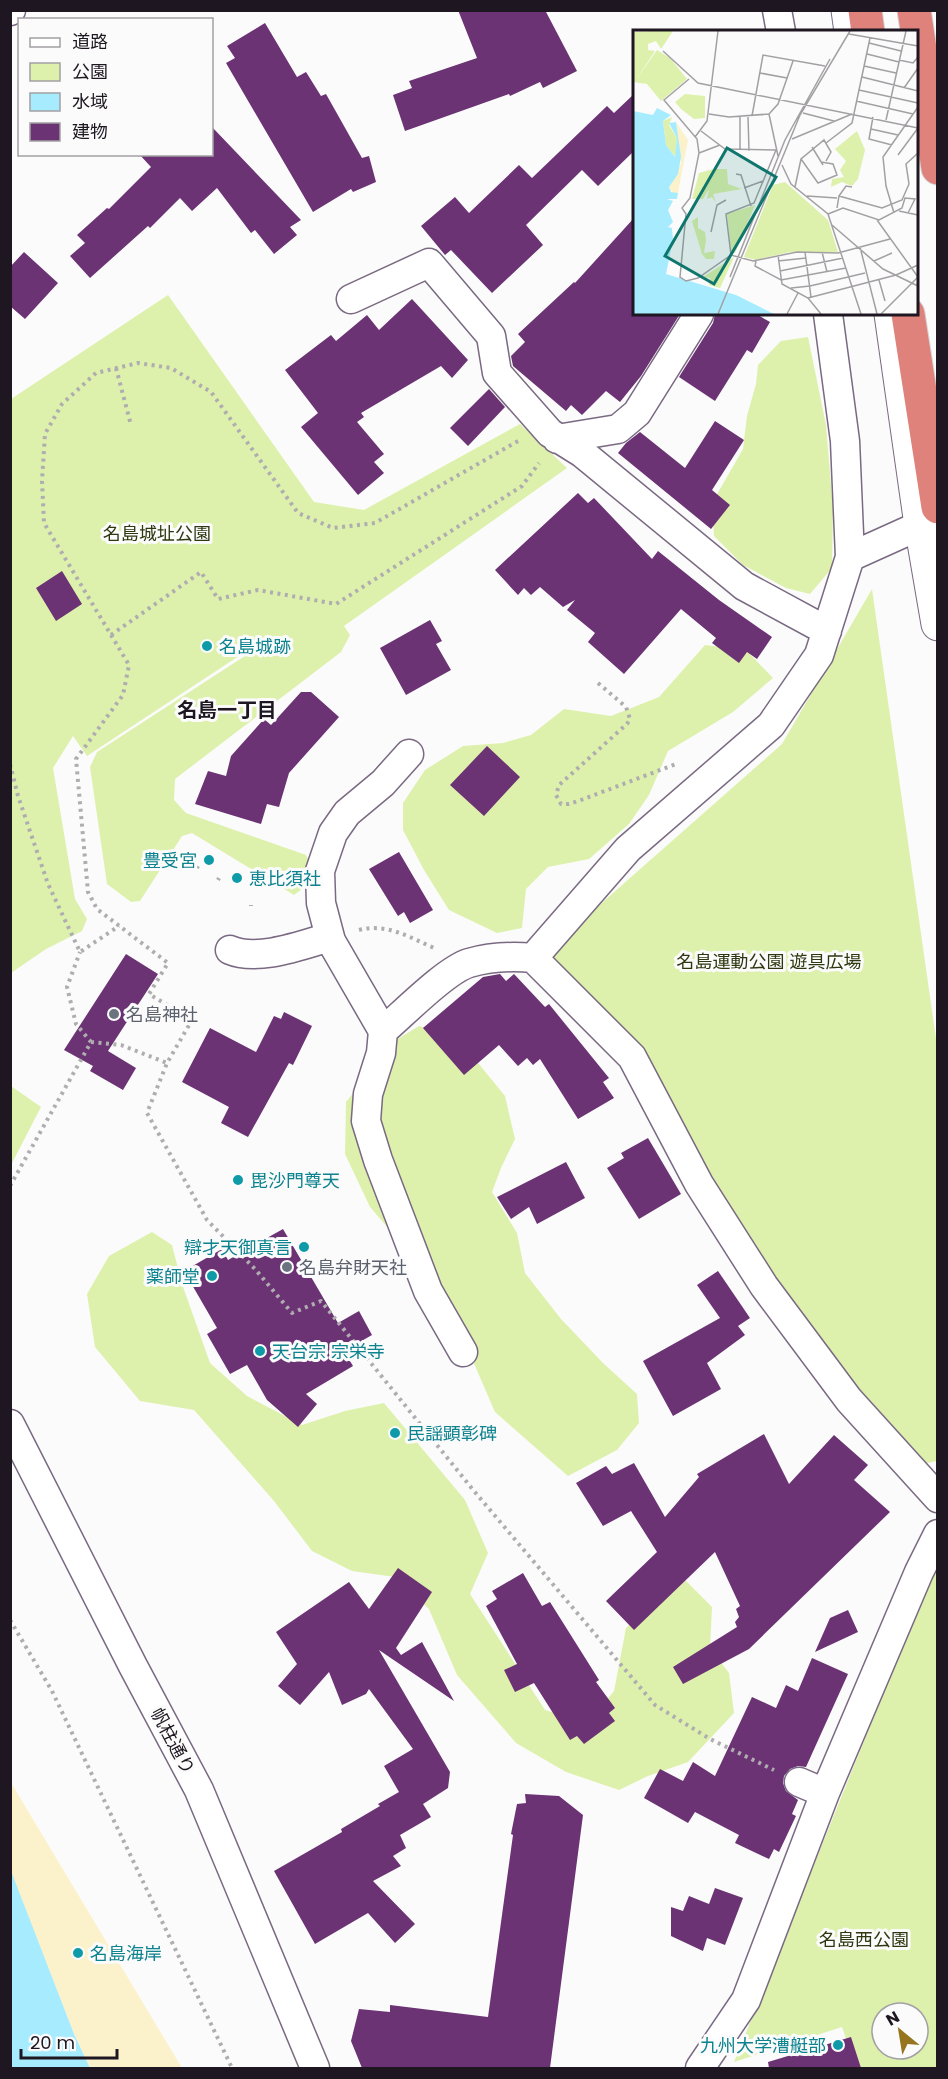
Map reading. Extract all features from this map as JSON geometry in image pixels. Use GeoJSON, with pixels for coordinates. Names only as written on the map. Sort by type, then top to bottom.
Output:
{"type":"FeatureCollection","features":[{"type":"Feature","properties":{"kind":"highway"},"geometry":{"type":"LineString","coordinates":[[865,10],[868,30]]}},
{"type":"Feature","properties":{"kind":"highway"},"geometry":{"type":"LineString","coordinates":[[914,10],[917,30]]}},
{"type":"Feature","properties":{"kind":"highway"},"geometry":{"type":"LineString","coordinates":[[918,36],[938,168]]}},
{"type":"Feature","properties":{"kind":"highway"},"geometry":{"type":"LineString","coordinates":[[908,315],[932,518]]}},
{"type":"Feature","properties":{"kind":"street"},"geometry":{"type":"LineString","coordinates":[[777,10],[780,30]]}},
{"type":"Feature","properties":{"kind":"street"},"geometry":{"type":"LineString","coordinates":[[848,10],[851,30]]}},
{"type":"Feature","properties":{"kind":"street"},"geometry":{"type":"LineString","coordinates":[[926,10],[938,84]]}},
{"type":"Feature","properties":{"kind":"street"},"geometry":{"type":"LineString","coordinates":[[351,299],[429,263],[491,336],[496,373],[554,436],[582,453],[744,586],[828,631]]}},
{"type":"Feature","properties":{"kind":"street"},"geometry":{"type":"LineString","coordinates":[[554,436],[618,429],[637,412],[698,315]]}},
{"type":"Feature","properties":{"kind":"street"},"geometry":{"type":"LineString","coordinates":[[533,958],[628,849],[771,724],[819,655],[850,557],[845,441],[828,315]]}},
{"type":"Feature","properties":{"kind":"street"},"geometry":{"type":"LineString","coordinates":[[891,315],[932,518],[938,624]]}},
{"type":"Feature","properties":{"kind":"street"},"geometry":{"type":"LineString","coordinates":[[850,557],[932,518]]}},
{"type":"Feature","properties":{"kind":"street"},"geometry":{"type":"LineString","coordinates":[[409,754],[383,783],[347,813],[333,833],[320,871],[321,903],[330,937],[382,1032],[381,1053],[368,1094],[366,1121],[378,1160],[428,1291],[463,1352]]}},
{"type":"Feature","properties":{"kind":"street"},"geometry":{"type":"LineString","coordinates":[[230,950],[242,955],[284,951],[330,937]]}},
{"type":"Feature","properties":{"kind":"street"},"geometry":{"type":"LineString","coordinates":[[382,1032],[435,984],[467,964],[511,956],[533,958],[632,1057],[699,1184],[764,1286],[849,1400],[938,1498]]}},
{"type":"Feature","properties":{"kind":"street","name":"帆柱通り"},"geometry":{"type":"LineString","coordinates":[[10,1424],[199,1790],[315,2068]]}},
{"type":"Feature","properties":{"kind":"street"},"geometry":{"type":"LineString","coordinates":[[700,2068],[746,2000],[825,1793],[919,1572],[938,1534]]}},
{"type":"Feature","properties":{"kind":"street"},"geometry":{"type":"LineString","coordinates":[[799,1782],[825,1793]]}},
{"type":"Feature","properties":{"kind":"path"},"geometry":{"type":"LineString","coordinates":[[554,436],[514,442],[375,523],[333,528],[298,513],[211,392],[171,369],[138,363],[96,373],[62,404],[45,434],[42,481],[44,523],[129,665],[123,695],[76,759],[88,892],[97,909],[168,963],[149,994],[192,1020],[167,1063],[147,1113],[207,1220],[255,1269],[292,1313],[321,1301],[474,1491],[655,1705],[710,1739],[799,1782]]}},
{"type":"Feature","properties":{"kind":"path"},"geometry":{"type":"LineString","coordinates":[[116,368],[131,425]]}},
{"type":"Feature","properties":{"kind":"path"},"geometry":{"type":"LineString","coordinates":[[111,635],[201,572],[219,599],[258,590],[336,604],[522,486]]}},
{"type":"Feature","properties":{"kind":"path"},"geometry":{"type":"LineString","coordinates":[[598,683],[626,707],[630,719],[560,785],[556,795],[561,804],[575,802],[679,763]]}},
{"type":"Feature","properties":{"kind":"path"},"geometry":{"type":"LineString","coordinates":[[10,764],[18,796],[48,884],[80,952]]}},
{"type":"Feature","properties":{"kind":"path"},"geometry":{"type":"LineString","coordinates":[[119,926],[80,952],[67,987],[76,1024],[92,1042],[121,1045],[167,1063]]}},
{"type":"Feature","properties":{"kind":"path"},"geometry":{"type":"LineString","coordinates":[[330,937],[373,927],[396,931],[467,964]]}},
{"type":"Feature","properties":{"kind":"path"},"geometry":{"type":"LineString","coordinates":[[10,1185],[92,1042]]}},
{"type":"Feature","properties":{"kind":"path"},"geometry":{"type":"LineString","coordinates":[[10,1620],[52,1691],[232,2068]]}},
{"type":"Feature","properties":{"kind":"green space","name":"名島城址公園"},"geometry":{"type":"Polygon","coordinates":[[[168,295],[314,502],[364,510],[520,424],[567,468],[344,626],[350,635],[341,652],[175,779],[174,800],[186,813],[306,855],[310,863],[307,885],[294,895],[192,833],[182,836],[140,901],[131,902],[107,884],[90,767],[97,752],[251,652],[251,648],[87,756],[73,736],[53,768],[75,899],[87,919],[82,931],[46,949],[11,973],[11,399],[168,295]]]}},
{"type":"Feature","properties":{"kind":"green space"},"geometry":{"type":"Polygon","coordinates":[[[808,337],[826,425],[833,509],[832,568],[810,594],[786,588],[743,565],[714,536],[712,503],[743,449],[747,416],[756,384],[758,365],[781,341],[808,337]]]}},
{"type":"Feature","properties":{"kind":"green space","name":"名島運動公園 遊具広場"},"geometry":{"type":"Polygon","coordinates":[[[872,589],[937,1046],[937,1461],[918,1465],[857,1399],[709,1183],[648,1056],[545,953],[782,744],[872,589]]]}},
{"type":"Feature","properties":{"kind":"green space"},"geometry":{"type":"Polygon","coordinates":[[[705,645],[746,650],[773,678],[733,712],[668,751],[649,795],[629,824],[589,859],[548,867],[526,889],[522,928],[497,933],[449,910],[403,830],[403,803],[425,770],[463,746],[503,743],[531,735],[564,709],[611,716],[659,697],[705,645]]]}},
{"type":"Feature","properties":{"kind":"green space"},"geometry":{"type":"Polygon","coordinates":[[[419,1026],[454,1036],[505,1096],[515,1139],[492,1192],[517,1233],[525,1273],[561,1319],[603,1363],[637,1394],[639,1423],[617,1450],[568,1476],[495,1412],[443,1292],[370,1207],[345,1154],[346,1102],[396,1040],[419,1026]]]}},
{"type":"Feature","properties":{"kind":"green space"},"geometry":{"type":"Polygon","coordinates":[[[11,1086],[41,1107],[11,1165],[11,1086]]]}},
{"type":"Feature","properties":{"kind":"green space"},"geometry":{"type":"Polygon","coordinates":[[[152,1232],[172,1245],[182,1284],[210,1363],[247,1396],[302,1425],[345,1411],[384,1403],[465,1500],[488,1553],[470,1594],[545,1710],[588,1723],[614,1691],[626,1628],[643,1611],[685,1580],[712,1607],[710,1648],[729,1673],[734,1713],[688,1762],[648,1776],[619,1790],[566,1772],[516,1743],[457,1675],[429,1609],[395,1577],[352,1571],[312,1551],[274,1501],[194,1410],[140,1401],[95,1347],[87,1294],[109,1256],[152,1232]]]}},
{"type":"Feature","properties":{"kind":"green space","name":"名島西公園"},"geometry":{"type":"Polygon","coordinates":[[[937,1571],[937,2068],[856,2068],[842,2027],[734,2062],[926,1588],[937,1571]]]}},
{"type":"Feature","properties":{"kind":"sand","name":"名島海岸"},"geometry":{"type":"Polygon","coordinates":[[[10,1781],[182,2068],[90,2068],[74,2034],[11,1873],[10,1781]]]}},
{"type":"Feature","properties":{"kind":"water"},"geometry":{"type":"Polygon","coordinates":[[[11,1871],[74,2034],[90,2068],[11,2068],[11,1871]]]}},
{"type":"Feature","properties":{"kind":"building"},"geometry":{"type":"Polygon","coordinates":[[[458,10],[545,10],[577,71],[543,88],[540,82],[510,96],[509,94],[405,131],[393,95],[412,88],[409,81],[477,58],[458,10]]]}},
{"type":"Feature","properties":{"kind":"building"},"geometry":{"type":"Polygon","coordinates":[[[265,23],[297,77],[306,72],[321,96],[326,94],[362,158],[369,156],[376,182],[353,192],[351,189],[313,212],[226,63],[235,58],[227,46],[265,23]]]}},
{"type":"Feature","properties":{"kind":"building"},"geometry":{"type":"Polygon","coordinates":[[[633,95],[633,152],[598,186],[582,170],[526,225],[543,245],[492,293],[451,250],[445,255],[421,226],[455,197],[469,213],[519,165],[532,178],[607,106],[614,113],[633,95]]]}},
{"type":"Feature","properties":{"kind":"building"},"geometry":{"type":"Polygon","coordinates":[[[213,128],[301,220],[290,227],[297,235],[274,254],[255,230],[251,233],[217,188],[192,211],[180,198],[150,228],[148,226],[90,278],[70,256],[85,243],[77,235],[107,208],[109,209],[151,167],[141,156],[213,156],[213,128]]]}},
{"type":"Feature","properties":{"kind":"building"},"geometry":{"type":"Polygon","coordinates":[[[633,219],[633,315],[679,315],[641,376],[620,402],[606,391],[582,415],[571,405],[566,411],[513,366],[511,356],[525,342],[518,334],[575,283],[633,219]]]}},
{"type":"Feature","properties":{"kind":"building"},"geometry":{"type":"Polygon","coordinates":[[[24,252],[58,283],[25,319],[10,306],[10,267],[24,252]]]}},
{"type":"Feature","properties":{"kind":"building"},"geometry":{"type":"Polygon","coordinates":[[[412,299],[468,360],[452,378],[441,366],[361,413],[364,417],[357,422],[384,454],[374,462],[384,473],[358,495],[301,427],[318,413],[285,370],[331,335],[336,341],[367,315],[379,330],[412,299]]]}},
{"type":"Feature","properties":{"kind":"building"},"geometry":{"type":"Polygon","coordinates":[[[715,315],[758,315],[770,322],[752,353],[747,350],[715,401],[679,377],[713,323],[715,315]]]}},
{"type":"Feature","properties":{"kind":"building"},"geometry":{"type":"Polygon","coordinates":[[[489,389],[505,407],[468,446],[450,428],[489,389]]]}},
{"type":"Feature","properties":{"kind":"building"},"geometry":{"type":"Polygon","coordinates":[[[715,421],[744,440],[712,490],[730,505],[711,529],[618,453],[640,432],[685,468],[715,421]]]}},
{"type":"Feature","properties":{"kind":"building"},"geometry":{"type":"Polygon","coordinates":[[[578,493],[588,503],[594,498],[652,559],[658,551],[719,600],[772,637],[757,659],[747,652],[739,663],[712,643],[716,638],[681,609],[624,674],[588,642],[595,633],[567,610],[575,600],[563,607],[540,587],[531,595],[524,588],[518,595],[495,570],[578,493]]]}},
{"type":"Feature","properties":{"kind":"building"},"geometry":{"type":"Polygon","coordinates":[[[62,571],[82,604],[56,621],[36,588],[62,571]]]}},
{"type":"Feature","properties":{"kind":"building"},"geometry":{"type":"Polygon","coordinates":[[[430,620],[442,641],[436,644],[451,670],[406,695],[380,648],[430,620]]]}},
{"type":"Feature","properties":{"kind":"building"},"geometry":{"type":"Polygon","coordinates":[[[301,692],[311,692],[339,717],[289,773],[279,807],[267,804],[261,824],[195,804],[208,771],[226,776],[231,756],[264,719],[271,725],[301,692]]]}},
{"type":"Feature","properties":{"kind":"building"},"geometry":{"type":"Polygon","coordinates":[[[487,746],[520,777],[484,816],[450,785],[487,746]]]}},
{"type":"Feature","properties":{"kind":"building"},"geometry":{"type":"Polygon","coordinates":[[[399,852],[433,910],[410,923],[404,912],[398,916],[369,869],[399,852]]]}},
{"type":"Feature","properties":{"kind":"building"},"geometry":{"type":"Polygon","coordinates":[[[126,954],[158,974],[108,1051],[136,1068],[123,1090],[90,1071],[93,1066],[64,1050],[126,954]]]}},
{"type":"Feature","properties":{"kind":"building"},"geometry":{"type":"Polygon","coordinates":[[[500,974],[506,981],[514,974],[545,1007],[549,1004],[609,1078],[603,1082],[614,1098],[578,1119],[540,1059],[533,1065],[527,1058],[518,1066],[499,1045],[464,1075],[423,1028],[483,977],[500,974]]]}},
{"type":"Feature","properties":{"kind":"building"},"geometry":{"type":"Polygon","coordinates":[[[284,1012],[312,1026],[293,1065],[289,1063],[248,1137],[221,1123],[229,1107],[182,1082],[210,1028],[256,1052],[274,1016],[281,1019],[284,1012]]]}},
{"type":"Feature","properties":{"kind":"building"},"geometry":{"type":"Polygon","coordinates":[[[648,1138],[681,1194],[639,1219],[607,1168],[624,1158],[621,1153],[648,1138]]]}},
{"type":"Feature","properties":{"kind":"building"},"geometry":{"type":"Polygon","coordinates":[[[566,1162],[585,1198],[537,1224],[529,1207],[511,1219],[497,1197],[566,1162]]]}},
{"type":"Feature","properties":{"kind":"building"},"geometry":{"type":"Polygon","coordinates":[[[283,1229],[338,1323],[359,1311],[372,1335],[344,1351],[353,1366],[306,1394],[317,1404],[298,1427],[267,1400],[247,1365],[230,1374],[207,1334],[217,1328],[184,1271],[222,1249],[228,1260],[283,1229]]]}},
{"type":"Feature","properties":{"kind":"building"},"geometry":{"type":"Polygon","coordinates":[[[718,1271],[750,1318],[738,1326],[745,1335],[707,1363],[721,1389],[673,1416],[643,1361],[720,1318],[697,1285],[718,1271]]]}},
{"type":"Feature","properties":{"kind":"building"},"geometry":{"type":"Polygon","coordinates":[[[764,1434],[789,1484],[834,1435],[868,1465],[854,1480],[890,1512],[749,1649],[683,1684],[673,1667],[737,1627],[735,1622],[739,1617],[736,1609],[740,1606],[715,1552],[634,1630],[606,1601],[657,1552],[631,1511],[603,1526],[576,1483],[606,1466],[612,1474],[634,1463],[665,1517],[699,1477],[697,1474],[764,1434]]]}},
{"type":"Feature","properties":{"kind":"building"},"geometry":{"type":"Polygon","coordinates":[[[398,1568],[432,1592],[396,1648],[401,1655],[422,1642],[454,1701],[379,1650],[450,1772],[448,1788],[423,1804],[431,1817],[400,1835],[406,1848],[393,1856],[401,1866],[373,1881],[415,1924],[395,1943],[368,1913],[315,1944],[274,1871],[342,1832],[341,1829],[399,1792],[384,1766],[413,1749],[369,1689],[366,1694],[342,1705],[329,1672],[300,1705],[278,1686],[297,1664],[276,1632],[349,1582],[369,1609],[398,1568]]]}},
{"type":"Feature","properties":{"kind":"building"},"geometry":{"type":"Polygon","coordinates":[[[523,1573],[542,1606],[550,1602],[599,1680],[596,1682],[615,1708],[609,1713],[615,1721],[584,1744],[577,1736],[570,1740],[534,1683],[515,1692],[504,1670],[517,1664],[486,1606],[497,1599],[492,1591],[523,1573]]]}},
{"type":"Feature","properties":{"kind":"building"},"geometry":{"type":"Polygon","coordinates":[[[848,1610],[858,1632],[815,1652],[830,1618],[848,1610]]]}},
{"type":"Feature","properties":{"kind":"building"},"geometry":{"type":"Polygon","coordinates":[[[812,1658],[848,1674],[806,1767],[798,1766],[790,1769],[784,1776],[783,1783],[786,1791],[798,1800],[792,1814],[796,1816],[779,1852],[774,1849],[769,1859],[735,1843],[739,1835],[695,1812],[688,1823],[644,1798],[660,1769],[683,1781],[693,1762],[715,1776],[752,1697],[776,1708],[786,1685],[798,1691],[812,1658]]]}},
{"type":"Feature","properties":{"kind":"building"},"geometry":{"type":"Polygon","coordinates":[[[525,1794],[559,1796],[583,1815],[550,2068],[362,2068],[351,2041],[359,2009],[390,2012],[390,2005],[488,2017],[513,1835],[511,1834],[517,1804],[526,1803],[525,1794]]]}},
{"type":"Feature","properties":{"kind":"building"},"geometry":{"type":"Polygon","coordinates":[[[715,1888],[743,1898],[725,1945],[707,1938],[703,1951],[671,1936],[671,1907],[683,1911],[689,1896],[709,1904],[715,1888]]]}},
{"type":"Feature","properties":{"kind":"building","name":"九州大学漕艇部"},"geometry":{"type":"Polygon","coordinates":[[[851,2037],[861,2068],[769,2068],[768,2062],[851,2037]]]}},
{"type":"Feature","properties":{"kind":"place","name":"名島城跡"},"geometry":{"type":"Point","coordinates":[207,646]}},
{"type":"Feature","properties":{"kind":"place","name":"豊受宮"},"geometry":{"type":"Point","coordinates":[209,860]}},
{"type":"Feature","properties":{"kind":"place","name":"恵比須社"},"geometry":{"type":"Point","coordinates":[237,878]}},
{"type":"Feature","properties":{"kind":"place","name":"名島神社"},"geometry":{"type":"Point","coordinates":[114,1014]}},
{"type":"Feature","properties":{"kind":"place","name":"毘沙門尊天"},"geometry":{"type":"Point","coordinates":[238,1180]}},
{"type":"Feature","properties":{"kind":"place","name":"辯才天御真言"},"geometry":{"type":"Point","coordinates":[304,1247]}},
{"type":"Feature","properties":{"kind":"place","name":"名島弁財天社"},"geometry":{"type":"Point","coordinates":[287,1267]}},
{"type":"Feature","properties":{"kind":"place","name":"薬師堂"},"geometry":{"type":"Point","coordinates":[212,1276]}},
{"type":"Feature","properties":{"kind":"place","name":"天台宗 宗栄寺"},"geometry":{"type":"Point","coordinates":[260,1351]}},
{"type":"Feature","properties":{"kind":"place","name":"民謡顕彰碑"},"geometry":{"type":"Point","coordinates":[395,1433]}},
{"type":"Feature","properties":{"kind":"place","name":"名島海岸"},"geometry":{"type":"Point","coordinates":[78,1953]}},
{"type":"Feature","properties":{"kind":"place","name":"九州大学漕艇部"},"geometry":{"type":"Point","coordinates":[838,2045]}},
{"type":"Feature","properties":{"kind":"district","name":"名島一丁目"},"geometry":{"type":"Point","coordinates":[227,710]}}]}
